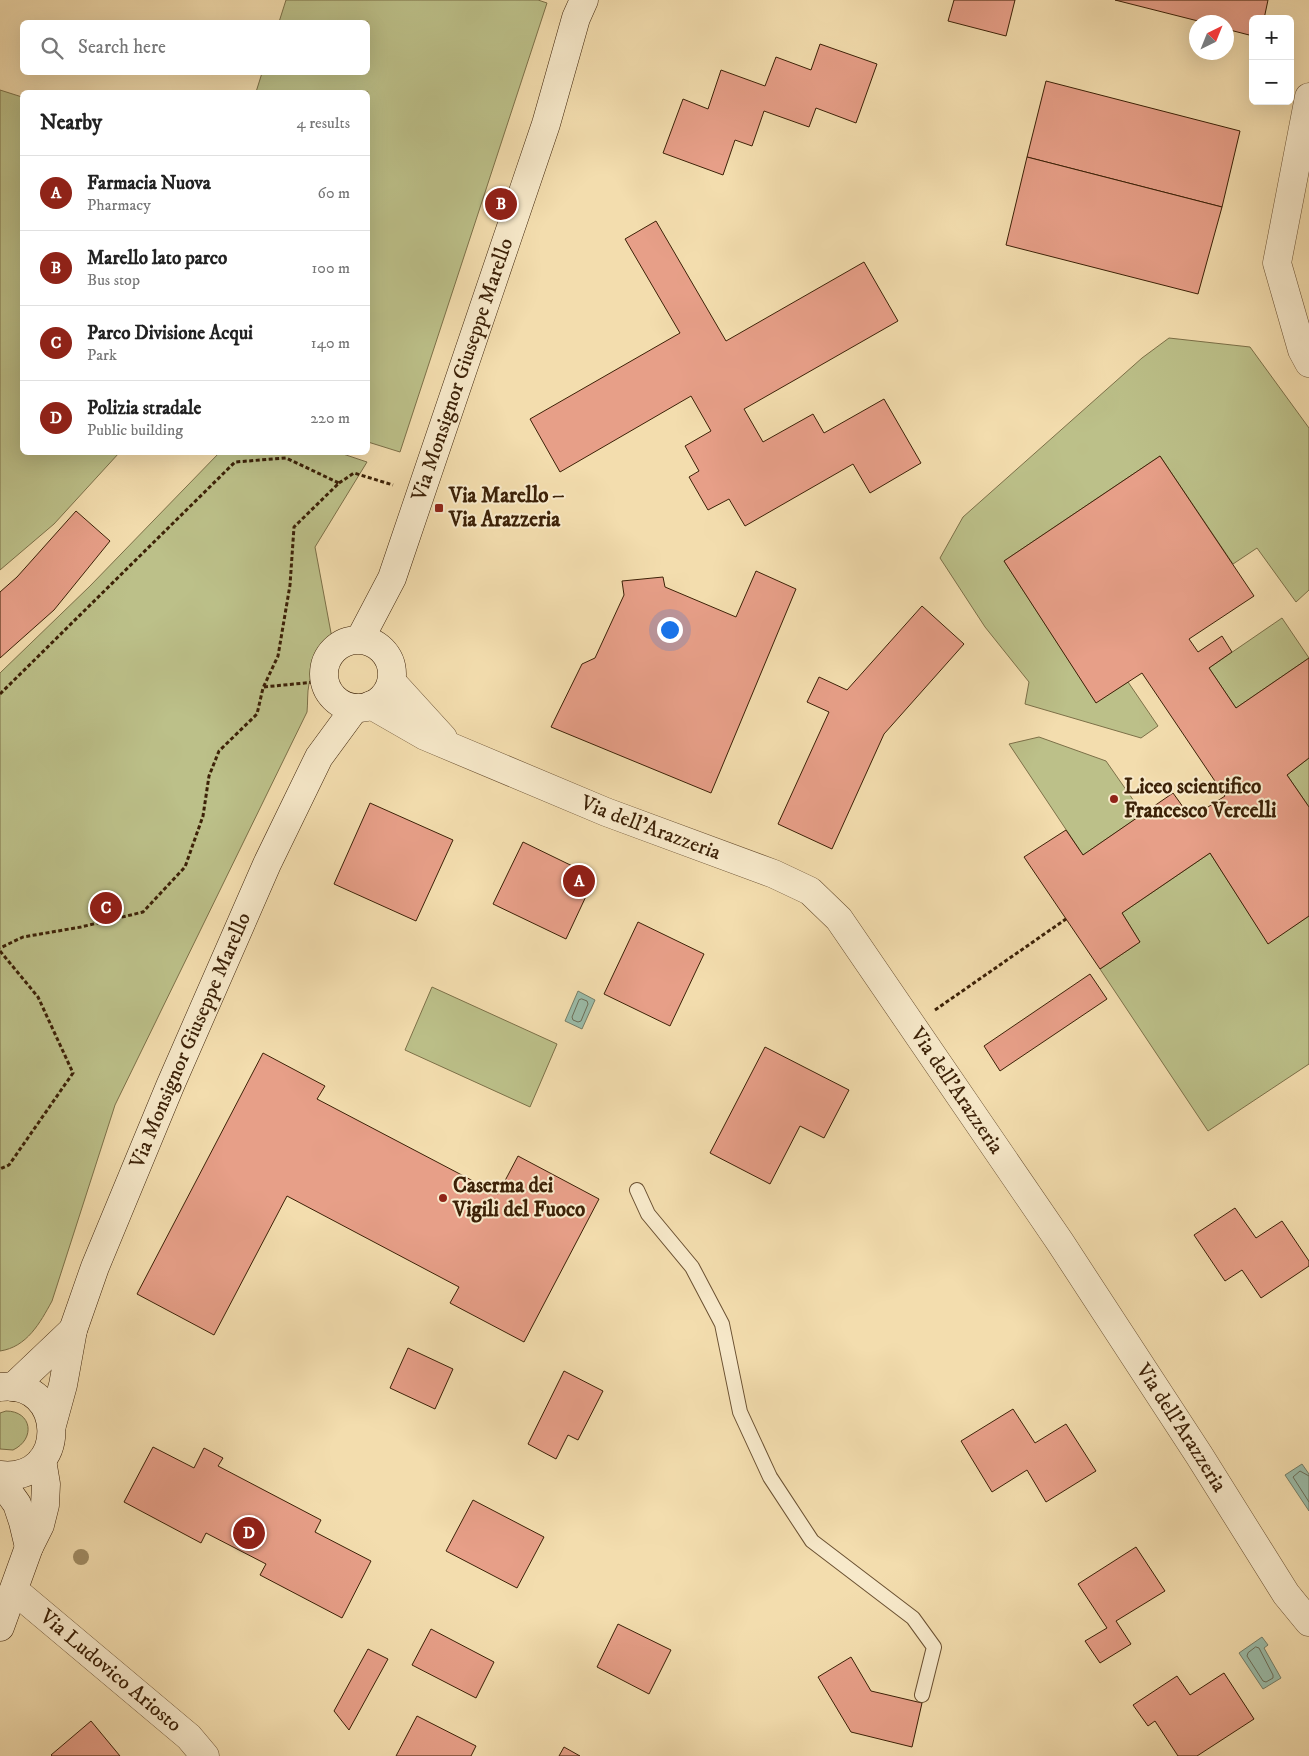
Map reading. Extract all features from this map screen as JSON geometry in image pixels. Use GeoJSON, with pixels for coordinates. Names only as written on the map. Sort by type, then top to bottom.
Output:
{"type":"FeatureCollection","features":[{"type":"Feature","properties":{"kind":"street","name":"Via Monsignor Giuseppe Marello"},"geometry":{"type":"LineString","coordinates":[[372,645],[392,578],[546,124],[579,6]]}},
{"type":"Feature","properties":{"kind":"street"},"geometry":{"type":"LineString","coordinates":[[1309,97],[1277,263],[1302,350],[1309,363]]}},
{"type":"Feature","properties":{"kind":"street","name":"Via Monsignor Giuseppe Marello"},"geometry":{"type":"LineString","coordinates":[[42,1460],[49,1449],[52,1438],[52,1426],[63,1385],[73,1330],[95,1267],[170,1086],[266,864],[319,757],[346,697],[325,667],[330,654],[346,641],[372,645],[390,660],[392,682]]}},
{"type":"Feature","properties":{"kind":"street"},"geometry":{"type":"LineString","coordinates":[[346,697],[380,700],[392,682]]}},
{"type":"Feature","properties":{"kind":"street","name":"Via dell'Arazzeria"},"geometry":{"type":"LineString","coordinates":[[392,682],[451,746]]}},
{"type":"Feature","properties":{"kind":"street","name":"Via dell'Arazzeria"},"geometry":{"type":"LineString","coordinates":[[346,697],[425,736],[606,812],[774,874],[810,891],[839,919],[912,1025],[1060,1242],[1286,1594],[1309,1622]]}},
{"type":"Feature","properties":{"kind":"street","name":"Via Monsignor Giuseppe Marello"},"geometry":{"type":"LineString","coordinates":[[6,1387],[73,1330]]}},
{"type":"Feature","properties":{"kind":"street"},"geometry":{"type":"LineString","coordinates":[[6,1387],[24,1390],[35,1396],[49,1414],[52,1426]]}},
{"type":"Feature","properties":{"kind":"street"},"geometry":{"type":"LineString","coordinates":[[0,1475],[22,1474],[42,1460]]}},
{"type":"Feature","properties":{"kind":"street"},"geometry":{"type":"LineString","coordinates":[[0,1627],[29,1547],[40,1525],[45,1505],[46,1484],[42,1460]]}},
{"type":"Feature","properties":{"kind":"street"},"geometry":{"type":"LineString","coordinates":[[0,1480],[17,1504],[24,1522],[29,1547]]}},
{"type":"Feature","properties":{"kind":"street","name":"Via Ludovico Ariosto"},"geometry":{"type":"LineString","coordinates":[[14,1590],[189,1737],[205,1756]]}},
{"type":"Feature","properties":{"kind":"lane"},"geometry":{"type":"LineString","coordinates":[[637,1190],[648,1214],[692,1267],[722,1324],[740,1412],[775,1485],[812,1541],[913,1618],[934,1647],[922,1694]]}},
{"type":"Feature","properties":{"kind":"path"},"geometry":{"type":"LineString","coordinates":[[0,694],[235,462],[286,458],[339,483]]}},
{"type":"Feature","properties":{"kind":"path"},"geometry":{"type":"LineString","coordinates":[[0,1169],[9,1165],[73,1073],[38,997],[0,950],[23,937],[81,927],[144,912],[185,867],[203,816],[209,776],[220,751],[257,714],[263,688],[278,656],[290,585],[294,527],[339,483],[354,473],[421,493]]}},
{"type":"Feature","properties":{"kind":"path"},"geometry":{"type":"LineString","coordinates":[[263,688],[346,697]]}},
{"type":"Feature","properties":{"kind":"path"},"geometry":{"type":"LineString","coordinates":[[912,1025],[1066,919]]}},
{"type":"Feature","properties":{"kind":"green space"},"geometry":{"type":"Polygon","coordinates":[[[286,0],[538,0],[547,3],[400,452],[370,443],[370,90],[257,90],[261,75],[370,75],[370,20],[280,20],[286,0]]]}},
{"type":"Feature","properties":{"kind":"green space"},"geometry":{"type":"Polygon","coordinates":[[[0,90],[20,96],[20,455],[117,455],[54,524],[0,570],[0,90]]]}},
{"type":"Feature","properties":{"kind":"green space"},"geometry":{"type":"Polygon","coordinates":[[[1169,338],[1250,347],[1309,428],[1309,590],[1296,602],[1257,548],[1233,564],[1160,456],[1004,561],[1096,702],[1128,682],[1158,726],[1141,738],[1025,704],[1029,682],[985,627],[940,558],[963,517],[1142,358],[1169,338]]]}},
{"type":"Feature","properties":{"kind":"green space"},"geometry":{"type":"Polygon","coordinates":[[[217,455],[346,455],[367,462],[315,547],[334,649],[313,674],[308,687],[307,712],[115,1105],[52,1301],[32,1333],[18,1345],[0,1351],[0,673],[90,586],[217,455]]]}},
{"type":"Feature","properties":{"kind":"green space"},"geometry":{"type":"Polygon","coordinates":[[[1282,618],[1309,658],[1236,708],[1209,668],[1282,618]]]}},
{"type":"Feature","properties":{"kind":"green space"},"geometry":{"type":"Polygon","coordinates":[[[1039,737],[1106,761],[1143,814],[1083,855],[1009,744],[1039,737]]]}},
{"type":"Feature","properties":{"kind":"green space"},"geometry":{"type":"Polygon","coordinates":[[[1309,758],[1309,807],[1287,775],[1309,758]]]}},
{"type":"Feature","properties":{"kind":"green space"},"geometry":{"type":"Polygon","coordinates":[[[1210,853],[1268,943],[1309,916],[1309,1064],[1208,1131],[1100,969],[1140,942],[1122,913],[1210,853]]]}},
{"type":"Feature","properties":{"kind":"green space"},"geometry":{"type":"Polygon","coordinates":[[[432,987],[557,1044],[530,1107],[405,1050],[432,987]]]}},
{"type":"Feature","properties":{"kind":"green space"},"geometry":{"type":"Polygon","coordinates":[[[6,1411],[15,1412],[21,1416],[26,1420],[28,1426],[28,1433],[25,1439],[13,1450],[0,1449],[0,1413],[6,1411]]]}},
{"type":"Feature","properties":{"kind":"water"},"geometry":{"type":"Polygon","coordinates":[[[578,991],[595,1000],[582,1029],[565,1021],[578,991]]]}},
{"type":"Feature","properties":{"kind":"water"},"geometry":{"type":"Polygon","coordinates":[[[1302,1464],[1309,1474],[1309,1511],[1285,1475],[1302,1464]]]}},
{"type":"Feature","properties":{"kind":"water"},"geometry":{"type":"Polygon","coordinates":[[[1262,1637],[1268,1645],[1264,1648],[1281,1678],[1263,1689],[1239,1653],[1262,1637]]]}},
{"type":"Feature","properties":{"kind":"building"},"geometry":{"type":"Polygon","coordinates":[[[954,0],[1015,0],[1006,36],[948,21],[954,0]]]}},
{"type":"Feature","properties":{"kind":"building"},"geometry":{"type":"Polygon","coordinates":[[[1115,0],[1268,0],[1265,15],[1249,15],[1249,35],[1234,31],[1234,15],[1189,15],[1189,19],[1115,0]]]}},
{"type":"Feature","properties":{"kind":"building"},"geometry":{"type":"Polygon","coordinates":[[[820,44],[877,64],[856,123],[816,108],[809,127],[764,111],[752,146],[735,140],[723,175],[663,153],[683,99],[708,109],[721,70],[765,86],[776,57],[811,70],[820,44]]]}},
{"type":"Feature","properties":{"kind":"building"},"geometry":{"type":"Polygon","coordinates":[[[1046,81],[1240,131],[1222,207],[1027,157],[1046,81]]]}},
{"type":"Feature","properties":{"kind":"building"},"geometry":{"type":"Polygon","coordinates":[[[1027,157],[1222,207],[1198,294],[1006,245],[1027,157]]]}},
{"type":"Feature","properties":{"kind":"building"},"geometry":{"type":"Polygon","coordinates":[[[656,221],[726,341],[864,262],[898,321],[744,409],[763,442],[813,414],[824,433],[884,399],[921,463],[870,493],[853,464],[745,526],[729,499],[708,510],[689,477],[699,471],[685,446],[711,431],[691,396],[560,472],[530,419],[680,333],[625,239],[656,221]]]}},
{"type":"Feature","properties":{"kind":"building"},"geometry":{"type":"Polygon","coordinates":[[[1160,456],[1254,596],[1189,639],[1198,652],[1222,636],[1232,652],[1209,668],[1236,708],[1309,658],[1309,758],[1287,775],[1309,807],[1309,916],[1268,944],[1210,853],[1122,913],[1140,942],[1100,969],[1024,857],[1066,830],[1083,855],[1173,793],[1191,818],[1225,796],[1142,673],[1096,703],[1004,561],[1160,456]]]}},
{"type":"Feature","properties":{"kind":"building"},"geometry":{"type":"Polygon","coordinates":[[[76,511],[110,541],[54,610],[0,658],[0,592],[17,577],[76,511]]]}},
{"type":"Feature","properties":{"kind":"building"},"geometry":{"type":"Polygon","coordinates":[[[756,571],[796,589],[711,793],[551,727],[582,664],[595,658],[624,595],[622,581],[663,577],[665,587],[736,617],[756,571]]]}},
{"type":"Feature","properties":{"kind":"building"},"geometry":{"type":"Polygon","coordinates":[[[922,606],[964,644],[884,734],[832,849],[778,824],[829,712],[807,702],[819,677],[847,690],[922,606]]]}},
{"type":"Feature","properties":{"kind":"building"},"geometry":{"type":"Polygon","coordinates":[[[370,803],[453,840],[416,921],[334,884],[370,803]]]}},
{"type":"Feature","properties":{"kind":"building"},"geometry":{"type":"Polygon","coordinates":[[[523,842],[595,877],[566,939],[493,904],[523,842]]]}},
{"type":"Feature","properties":{"kind":"building"},"geometry":{"type":"Polygon","coordinates":[[[638,922],[704,954],[670,1026],[604,994],[638,922]]]}},
{"type":"Feature","properties":{"kind":"building"},"geometry":{"type":"Polygon","coordinates":[[[1090,974],[1107,999],[1000,1071],[984,1046],[1090,974]]]}},
{"type":"Feature","properties":{"kind":"building"},"geometry":{"type":"Polygon","coordinates":[[[765,1047],[849,1090],[824,1138],[800,1126],[770,1184],[710,1153],[765,1047]]]}},
{"type":"Feature","properties":{"kind":"building","name":"Caserma dei Vigili del Fuoco"},"geometry":{"type":"Polygon","coordinates":[[[263,1053],[325,1086],[317,1099],[498,1194],[518,1156],[599,1199],[524,1342],[450,1303],[459,1287],[287,1196],[214,1335],[137,1294],[263,1053]]]}},
{"type":"Feature","properties":{"kind":"building"},"geometry":{"type":"Polygon","coordinates":[[[1235,1208],[1256,1238],[1282,1221],[1309,1261],[1309,1266],[1261,1298],[1242,1270],[1225,1281],[1194,1235],[1235,1208]]]}},
{"type":"Feature","properties":{"kind":"building"},"geometry":{"type":"Polygon","coordinates":[[[408,1348],[453,1369],[435,1409],[390,1388],[408,1348]]]}},
{"type":"Feature","properties":{"kind":"building"},"geometry":{"type":"Polygon","coordinates":[[[564,1371],[603,1391],[578,1440],[568,1435],[556,1459],[528,1444],[564,1371]]]}},
{"type":"Feature","properties":{"kind":"building"},"geometry":{"type":"Polygon","coordinates":[[[1013,1409],[1035,1443],[1066,1424],[1096,1471],[1046,1502],[1027,1470],[992,1492],[961,1441],[1013,1409]]]}},
{"type":"Feature","properties":{"kind":"building"},"geometry":{"type":"Polygon","coordinates":[[[153,1447],[194,1468],[204,1448],[223,1458],[218,1466],[321,1520],[315,1532],[371,1561],[342,1618],[260,1575],[266,1564],[206,1533],[201,1543],[124,1502],[153,1447]]]}},
{"type":"Feature","properties":{"kind":"building"},"geometry":{"type":"Polygon","coordinates":[[[473,1500],[544,1537],[517,1588],[446,1551],[473,1500]]]}},
{"type":"Feature","properties":{"kind":"building"},"geometry":{"type":"Polygon","coordinates":[[[1136,1547],[1165,1591],[1116,1621],[1131,1644],[1100,1663],[1085,1641],[1107,1628],[1078,1584],[1136,1547]]]}},
{"type":"Feature","properties":{"kind":"building"},"geometry":{"type":"Polygon","coordinates":[[[618,1624],[671,1650],[649,1694],[597,1667],[618,1624]]]}},
{"type":"Feature","properties":{"kind":"building"},"geometry":{"type":"Polygon","coordinates":[[[431,1629],[494,1662],[476,1698],[412,1665],[431,1629]]]}},
{"type":"Feature","properties":{"kind":"building"},"geometry":{"type":"Polygon","coordinates":[[[368,1649],[388,1659],[349,1730],[334,1711],[368,1649]]]}},
{"type":"Feature","properties":{"kind":"building"},"geometry":{"type":"Polygon","coordinates":[[[851,1657],[871,1691],[922,1703],[912,1747],[851,1732],[818,1677],[851,1657]]]}},
{"type":"Feature","properties":{"kind":"building"},"geometry":{"type":"Polygon","coordinates":[[[1224,1673],[1254,1719],[1197,1756],[1178,1756],[1155,1721],[1148,1726],[1133,1705],[1177,1676],[1190,1695],[1224,1673]]]}},
{"type":"Feature","properties":{"kind":"building"},"geometry":{"type":"Polygon","coordinates":[[[417,1716],[476,1746],[471,1756],[396,1756],[417,1716]]]}},
{"type":"Feature","properties":{"kind":"building"},"geometry":{"type":"Polygon","coordinates":[[[91,1721],[120,1756],[51,1755],[91,1721]]]}},
{"type":"Feature","properties":{"kind":"building"},"geometry":{"type":"Polygon","coordinates":[[[564,1747],[580,1756],[559,1756],[564,1747]]]}},
{"type":"Feature","properties":{"kind":"place","name":"Marello lato parco"},"geometry":{"type":"Point","coordinates":[501,204]}},
{"type":"Feature","properties":{"kind":"place","name":"Via Marello – Via Arazzeria"},"geometry":{"type":"Point","coordinates":[439,508]}},
{"type":"Feature","properties":{"kind":"place","name":"Liceo scientifico Francesco Vercelli"},"geometry":{"type":"Point","coordinates":[1114,799]}},
{"type":"Feature","properties":{"kind":"place","name":"Farmacia Nuova"},"geometry":{"type":"Point","coordinates":[579,881]}},
{"type":"Feature","properties":{"kind":"place","name":"Parco Divisione Acqui"},"geometry":{"type":"Point","coordinates":[106,908]}},
{"type":"Feature","properties":{"kind":"place","name":"Caserma dei Vigili del Fuoco"},"geometry":{"type":"Point","coordinates":[443,1198]}},
{"type":"Feature","properties":{"kind":"place","name":"Polizia stradale"},"geometry":{"type":"Point","coordinates":[249,1533]}}]}
